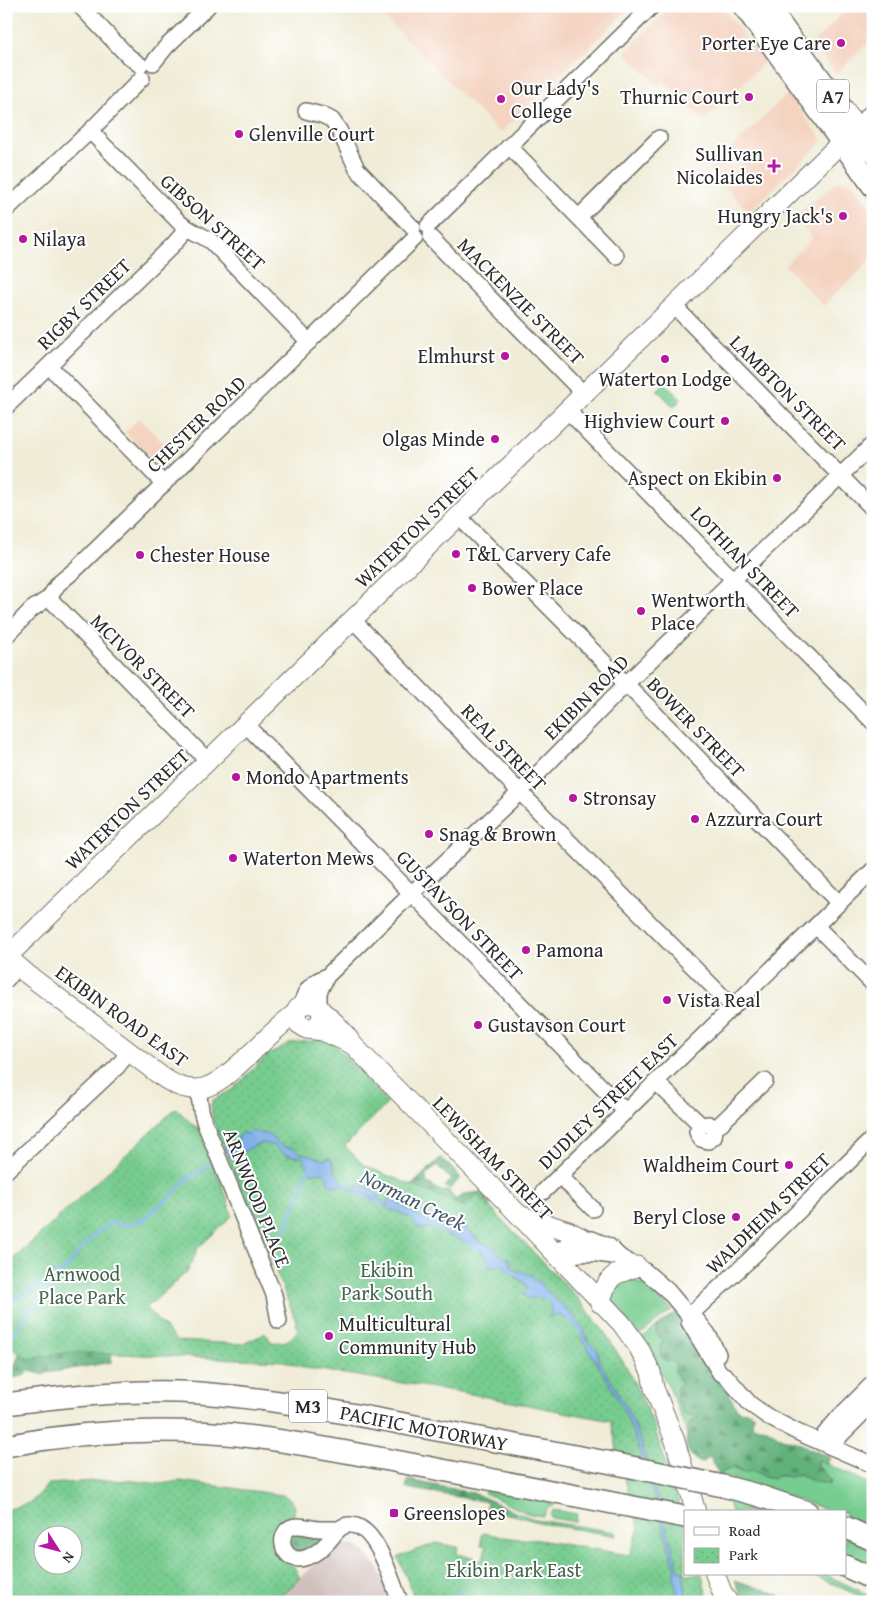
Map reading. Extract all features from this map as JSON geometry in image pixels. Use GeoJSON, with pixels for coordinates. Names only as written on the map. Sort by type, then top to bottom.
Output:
{"type":"FeatureCollection","features":[{"type":"Feature","properties":{"kind":"highway","name":"A7"},"geometry":{"type":"LineString","coordinates":[[744,6],[849,135],[873,151]]}},
{"type":"Feature","properties":{"kind":"highway","name":"A7"},"geometry":{"type":"LineString","coordinates":[[767,6],[849,135],[873,186]]}},
{"type":"Feature","properties":{"kind":"highway","name":"PACIFIC MOTORWAY"},"geometry":{"type":"LineString","coordinates":[[6,1404],[110,1393],[180,1392],[252,1398],[329,1410],[692,1478],[757,1495],[801,1510]]}},
{"type":"Feature","properties":{"kind":"highway","name":"PACIFIC MOTORWAY"},"geometry":{"type":"LineString","coordinates":[[6,1446],[110,1433],[182,1432],[255,1437],[357,1454],[684,1517]]}},
{"type":"Feature","properties":{"kind":"highway"},"geometry":{"type":"LineString","coordinates":[[846,1527],[873,1540]]}},
{"type":"Feature","properties":{"kind":"highway"},"geometry":{"type":"LineString","coordinates":[[846,1566],[873,1579]]}},
{"type":"Feature","properties":{"kind":"main road","name":"WATERTON STREET"},"geometry":{"type":"LineString","coordinates":[[9,965],[208,761],[849,135]]}},
{"type":"Feature","properties":{"kind":"main road","name":"EKIBIN ROAD EAST"},"geometry":{"type":"LineString","coordinates":[[9,965],[171,1084],[186,1088],[198,1089],[222,1080],[263,1042],[309,1015]]}},
{"type":"Feature","properties":{"kind":"main road","name":"LEWISHAM STREET"},"geometry":{"type":"LineString","coordinates":[[309,1015],[327,1033],[353,1045],[622,1324],[639,1348],[651,1372],[654,1388],[675,1441],[695,1510]]}},
{"type":"Feature","properties":{"kind":"main road"},"geometry":{"type":"LineString","coordinates":[[518,1214],[561,1228],[582,1238]]}},
{"type":"Feature","properties":{"kind":"main road"},"geometry":{"type":"LineString","coordinates":[[600,1303],[611,1279],[617,1274],[627,1272],[637,1266]]}},
{"type":"Feature","properties":{"kind":"main road"},"geometry":{"type":"LineString","coordinates":[[716,1576],[724,1599]]}},
{"type":"Feature","properties":{"kind":"street"},"geometry":{"type":"LineString","coordinates":[[80,6],[128,56],[145,69]]}},
{"type":"Feature","properties":{"kind":"street"},"geometry":{"type":"LineString","coordinates":[[6,210],[90,131],[145,69],[208,6]]}},
{"type":"Feature","properties":{"kind":"street","name":"CHESTER ROAD"},"geometry":{"type":"LineString","coordinates":[[6,636],[32,609],[49,598],[58,584],[164,484],[652,6]]}},
{"type":"Feature","properties":{"kind":"street","name":"MACKENZIE STREET"},"geometry":{"type":"LineString","coordinates":[[306,111],[332,120],[339,130],[357,169],[584,394]]}},
{"type":"Feature","properties":{"kind":"street"},"geometry":{"type":"LineString","coordinates":[[849,135],[873,111]]}},
{"type":"Feature","properties":{"kind":"street","name":"GIBSON STREET"},"geometry":{"type":"LineString","coordinates":[[90,131],[179,222],[212,242],[309,342]]}},
{"type":"Feature","properties":{"kind":"street"},"geometry":{"type":"LineString","coordinates":[[579,218],[659,138]]}},
{"type":"Feature","properties":{"kind":"street"},"geometry":{"type":"LineString","coordinates":[[509,146],[616,256]]}},
{"type":"Feature","properties":{"kind":"street","name":"RIGBY STREET"},"geometry":{"type":"LineString","coordinates":[[6,407],[173,245],[187,228]]}},
{"type":"Feature","properties":{"kind":"street","name":"LAMBTON STREET"},"geometry":{"type":"LineString","coordinates":[[674,306],[873,509]]}},
{"type":"Feature","properties":{"kind":"street"},"geometry":{"type":"LineString","coordinates":[[50,366],[164,484]]}},
{"type":"Feature","properties":{"kind":"street","name":"LOTHIAN STREET"},"geometry":{"type":"LineString","coordinates":[[567,410],[873,722]]}},
{"type":"Feature","properties":{"kind":"street","name":"EKIBIN ROAD"},"geometry":{"type":"LineString","coordinates":[[309,1015],[306,992],[318,980],[327,976],[520,792],[626,684],[873,444]]}},
{"type":"Feature","properties":{"kind":"street","name":"BOWER STREET"},"geometry":{"type":"LineString","coordinates":[[459,517],[626,684],[839,903]]}},
{"type":"Feature","properties":{"kind":"street","name":"MCIVOR STREET"},"geometry":{"type":"LineString","coordinates":[[49,598],[208,761]]}},
{"type":"Feature","properties":{"kind":"street","name":"REAL STREET"},"geometry":{"type":"LineString","coordinates":[[353,620],[733,1007]]}},
{"type":"Feature","properties":{"kind":"street","name":"GUSTAVSON STREET"},"geometry":{"type":"LineString","coordinates":[[246,725],[626,1112]]}},
{"type":"Feature","properties":{"kind":"street","name":"DUDLEY STREET EAST"},"geometry":{"type":"LineString","coordinates":[[543,1192],[873,870]]}},
{"type":"Feature","properties":{"kind":"street"},"geometry":{"type":"LineString","coordinates":[[816,926],[873,984]]}},
{"type":"Feature","properties":{"kind":"street"},"geometry":{"type":"LineString","coordinates":[[6,1171],[117,1067],[129,1052]]}},
{"type":"Feature","properties":{"kind":"street"},"geometry":{"type":"LineString","coordinates":[[656,1082],[708,1127],[765,1081]]}},
{"type":"Feature","properties":{"kind":"street","name":"ARNWOOD PLACE"},"geometry":{"type":"LineString","coordinates":[[198,1089],[201,1110],[274,1295],[279,1321]]}},
{"type":"Feature","properties":{"kind":"street","name":"WALDHEIM STREET"},"geometry":{"type":"LineString","coordinates":[[689,1316],[747,1262],[873,1138]]}},
{"type":"Feature","properties":{"kind":"street"},"geometry":{"type":"LineString","coordinates":[[560,1176],[593,1209]]}},
{"type":"Feature","properties":{"kind":"street"},"geometry":{"type":"LineString","coordinates":[[557,1256],[570,1243],[582,1238],[609,1246],[620,1257],[637,1266],[668,1291],[689,1316],[696,1319],[708,1334],[725,1368],[726,1376],[759,1411],[781,1424],[873,1465]]}},
{"type":"Feature","properties":{"kind":"street"},"geometry":{"type":"LineString","coordinates":[[557,1256],[588,1253],[620,1257]]}},
{"type":"Feature","properties":{"kind":"street"},"geometry":{"type":"LineString","coordinates":[[825,1444],[839,1417],[873,1383]]}},
{"type":"Feature","properties":{"kind":"street"},"geometry":{"type":"LineString","coordinates":[[825,1444],[852,1423],[873,1403]]}},
{"type":"Feature","properties":{"kind":"street"},"geometry":{"type":"LineString","coordinates":[[338,1529],[347,1525],[355,1525],[370,1536],[382,1555],[400,1602]]}},
{"type":"Feature","properties":{"kind":"shaded area","name":"Our Lady's College"},"geometry":{"type":"Polygon","coordinates":[[[389,6],[632,6],[500,133],[381,14],[389,6]]]}},
{"type":"Feature","properties":{"kind":"shaded area"},"geometry":{"type":"Polygon","coordinates":[[[671,6],[721,6],[766,61],[704,121],[664,81],[658,86],[625,52],[671,6]]]}},
{"type":"Feature","properties":{"kind":"shaded area"},"geometry":{"type":"Polygon","coordinates":[[[851,6],[873,6],[873,38],[836,74],[812,43],[851,6]]]}},
{"type":"Feature","properties":{"kind":"shaded area"},"geometry":{"type":"Polygon","coordinates":[[[788,94],[823,141],[749,212],[709,170],[788,94]]]}},
{"type":"Feature","properties":{"kind":"shaded area"},"geometry":{"type":"Polygon","coordinates":[[[838,181],[852,182],[873,211],[873,258],[823,306],[785,265],[813,238],[790,215],[801,211],[838,181]]]}},
{"type":"Feature","properties":{"kind":"shaded area"},"geometry":{"type":"Polygon","coordinates":[[[139,418],[173,453],[163,463],[155,463],[125,432],[139,418]]]}},
{"type":"Feature","properties":{"kind":"shaded area"},"geometry":{"type":"Polygon","coordinates":[[[344,1544],[359,1547],[378,1567],[392,1602],[275,1602],[313,1565],[344,1544]]]}},
{"type":"Feature","properties":{"kind":"green space"},"geometry":{"type":"Polygon","coordinates":[[[665,383],[681,399],[674,407],[657,390],[665,383]]]}},
{"type":"Feature","properties":{"kind":"green space"},"geometry":{"type":"Polygon","coordinates":[[[320,1040],[334,1044],[388,1103],[345,1146],[365,1166],[465,1207],[477,1194],[577,1297],[603,1330],[627,1368],[653,1423],[684,1521],[684,1576],[702,1576],[708,1602],[416,1602],[398,1557],[436,1543],[458,1547],[457,1554],[483,1559],[486,1546],[481,1545],[482,1533],[629,1555],[639,1529],[611,1421],[460,1392],[306,1368],[284,1361],[69,1352],[28,1359],[6,1345],[6,1266],[176,1108],[194,1126],[198,1127],[226,1195],[232,1216],[198,1248],[188,1271],[146,1308],[177,1341],[243,1344],[266,1333],[271,1342],[283,1342],[292,1337],[298,1330],[296,1321],[213,1121],[211,1105],[213,1100],[233,1089],[265,1057],[291,1043],[320,1040]]]}},
{"type":"Feature","properties":{"kind":"green space"},"geometry":{"type":"Polygon","coordinates":[[[441,1157],[461,1178],[450,1189],[444,1187],[451,1180],[437,1165],[426,1176],[426,1182],[441,1191],[449,1191],[455,1199],[464,1194],[481,1192],[487,1198],[490,1205],[487,1220],[412,1185],[441,1157]]]}},
{"type":"Feature","properties":{"kind":"green space"},"geometry":{"type":"Polygon","coordinates":[[[627,1277],[649,1288],[672,1310],[637,1337],[611,1299],[612,1285],[627,1277]]]}},
{"type":"Feature","properties":{"kind":"green space"},"geometry":{"type":"Polygon","coordinates":[[[674,1313],[682,1315],[705,1355],[702,1364],[715,1370],[730,1389],[729,1394],[738,1411],[754,1415],[752,1423],[754,1427],[766,1428],[782,1438],[829,1456],[830,1460],[826,1460],[828,1465],[818,1460],[816,1464],[831,1481],[830,1484],[814,1482],[799,1474],[789,1477],[779,1475],[773,1479],[752,1471],[744,1473],[732,1468],[719,1475],[710,1457],[701,1463],[691,1455],[686,1445],[687,1434],[690,1422],[697,1419],[698,1415],[686,1416],[681,1408],[677,1400],[677,1391],[681,1383],[675,1370],[675,1362],[666,1361],[662,1357],[660,1350],[663,1341],[656,1332],[658,1325],[674,1313]]]}},
{"type":"Feature","properties":{"kind":"green space"},"geometry":{"type":"Polygon","coordinates":[[[658,1325],[656,1332],[663,1341],[660,1347],[676,1364],[675,1370],[681,1383],[677,1388],[684,1414],[698,1415],[697,1419],[691,1421],[687,1434],[670,1389],[642,1338],[658,1325]]]}},
{"type":"Feature","properties":{"kind":"green space"},"geometry":{"type":"Polygon","coordinates":[[[21,1350],[111,1353],[112,1362],[42,1374],[29,1371],[24,1376],[6,1379],[6,1371],[14,1367],[21,1350]]]}},
{"type":"Feature","properties":{"kind":"green space"},"geometry":{"type":"Polygon","coordinates":[[[818,1460],[873,1485],[873,1530],[846,1518],[846,1510],[826,1510],[719,1475],[732,1468],[740,1472],[752,1471],[772,1479],[779,1475],[789,1477],[799,1474],[828,1485],[823,1471],[816,1464],[818,1460]]]}},
{"type":"Feature","properties":{"kind":"green space"},"geometry":{"type":"Polygon","coordinates":[[[109,1480],[160,1484],[180,1481],[283,1495],[290,1499],[295,1506],[282,1558],[294,1567],[300,1578],[275,1602],[6,1602],[6,1511],[26,1504],[38,1496],[48,1484],[109,1480]]]}},
{"type":"Feature","properties":{"kind":"green space"},"geometry":{"type":"Polygon","coordinates":[[[408,1480],[473,1493],[515,1512],[513,1515],[486,1511],[487,1502],[406,1488],[408,1480]]]}},
{"type":"Feature","properties":{"kind":"green space"},"geometry":{"type":"Polygon","coordinates":[[[486,1490],[554,1503],[555,1505],[548,1508],[543,1516],[535,1515],[484,1493],[486,1490]]]}},
{"type":"Feature","properties":{"kind":"green space"},"geometry":{"type":"Polygon","coordinates":[[[726,1496],[774,1510],[730,1510],[726,1496]]]}},
{"type":"Feature","properties":{"kind":"green space"},"geometry":{"type":"Polygon","coordinates":[[[553,1510],[577,1514],[576,1522],[552,1518],[550,1515],[553,1510]]]}},
{"type":"Feature","properties":{"kind":"green space"},"geometry":{"type":"Polygon","coordinates":[[[515,1512],[538,1520],[615,1532],[616,1536],[545,1524],[513,1515],[515,1512]]]}},
{"type":"Feature","properties":{"kind":"green space"},"geometry":{"type":"Polygon","coordinates":[[[301,1532],[320,1539],[318,1546],[307,1552],[291,1551],[291,1534],[301,1532]]]}},
{"type":"Feature","properties":{"kind":"green space"},"geometry":{"type":"Polygon","coordinates":[[[846,1536],[873,1549],[873,1568],[846,1556],[846,1536]]]}},
{"type":"Feature","properties":{"kind":"green space"},"geometry":{"type":"Polygon","coordinates":[[[814,1576],[828,1576],[873,1597],[873,1602],[814,1576]]]}},
{"type":"Feature","properties":{"kind":"green space"},"geometry":{"type":"Polygon","coordinates":[[[735,1580],[780,1595],[765,1602],[744,1602],[735,1580]]]}},
{"type":"Feature","properties":{"kind":"water"},"geometry":{"type":"Polygon","coordinates":[[[250,1131],[269,1135],[284,1147],[294,1148],[301,1154],[308,1154],[323,1160],[330,1158],[335,1172],[345,1183],[354,1189],[358,1187],[358,1183],[362,1184],[363,1187],[371,1189],[385,1204],[389,1205],[387,1199],[389,1199],[419,1216],[431,1219],[437,1217],[461,1225],[480,1242],[491,1246],[502,1256],[509,1259],[516,1271],[522,1271],[533,1276],[534,1280],[540,1282],[542,1287],[570,1312],[584,1330],[589,1343],[598,1351],[598,1359],[628,1411],[641,1442],[679,1570],[683,1571],[687,1602],[679,1602],[674,1580],[676,1571],[643,1459],[625,1413],[583,1340],[579,1328],[559,1315],[550,1317],[551,1309],[548,1302],[541,1299],[526,1298],[524,1294],[527,1289],[525,1283],[512,1275],[501,1264],[490,1267],[481,1251],[452,1236],[448,1236],[437,1227],[419,1228],[407,1216],[389,1209],[368,1194],[352,1191],[342,1185],[335,1186],[328,1183],[323,1172],[310,1172],[305,1160],[301,1157],[286,1155],[274,1146],[264,1143],[245,1151],[236,1152],[228,1157],[223,1147],[227,1147],[227,1144],[237,1143],[241,1133],[249,1134],[250,1131]]]}},
{"type":"Feature","properties":{"kind":"waterway","name":"Norman Creek"},"geometry":{"type":"LineString","coordinates":[[6,1343],[46,1292],[53,1288],[59,1280],[60,1273],[69,1266],[91,1237],[111,1223],[122,1225],[142,1221],[171,1196],[185,1180],[217,1161]]}},
{"type":"Feature","properties":{"kind":"waterway"},"geometry":{"type":"LineString","coordinates":[[282,1239],[309,1168]]}},
{"type":"Feature","properties":{"kind":"waterway","name":"Norman Creek"},"geometry":{"type":"LineString","coordinates":[[346,1184],[363,1196],[384,1205]]}},
{"type":"Feature","properties":{"kind":"waterway","name":"Norman Creek"},"geometry":{"type":"LineString","coordinates":[[429,1225],[446,1232]]}},
{"type":"Feature","properties":{"kind":"waterway","name":"Norman Creek"},"geometry":{"type":"LineString","coordinates":[[463,1240],[479,1250]]}},
{"type":"Feature","properties":{"kind":"waterway"},"geometry":{"type":"LineString","coordinates":[[6,1299],[25,1294],[60,1273]]}},
{"type":"Feature","properties":{"kind":"waterway","name":"Norman Creek"},"geometry":{"type":"LineString","coordinates":[[569,1319],[583,1334]]}},
{"type":"Feature","properties":{"kind":"waterway"},"geometry":{"type":"LineString","coordinates":[[457,1591],[460,1602]]}},
{"type":"Feature","properties":{"kind":"place","name":"Porter Eye Care"},"geometry":{"type":"Point","coordinates":[841,43]}},
{"type":"Feature","properties":{"kind":"place","name":"Thurnic Court"},"geometry":{"type":"Point","coordinates":[749,97]}},
{"type":"Feature","properties":{"kind":"place","name":"Our Lady's College"},"geometry":{"type":"Point","coordinates":[501,99]}},
{"type":"Feature","properties":{"kind":"place","name":"Glenville Court"},"geometry":{"type":"Point","coordinates":[239,134]}},
{"type":"Feature","properties":{"kind":"place","name":"Sullivan Nicolaides"},"geometry":{"type":"Point","coordinates":[774,166]}},
{"type":"Feature","properties":{"kind":"place","name":"Hungry Jack's"},"geometry":{"type":"Point","coordinates":[843,216]}},
{"type":"Feature","properties":{"kind":"place","name":"Nilaya"},"geometry":{"type":"Point","coordinates":[23,239]}},
{"type":"Feature","properties":{"kind":"place","name":"Elmhurst"},"geometry":{"type":"Point","coordinates":[505,356]}},
{"type":"Feature","properties":{"kind":"place","name":"Waterton Lodge"},"geometry":{"type":"Point","coordinates":[665,359]}},
{"type":"Feature","properties":{"kind":"place","name":"Highview Court"},"geometry":{"type":"Point","coordinates":[725,421]}},
{"type":"Feature","properties":{"kind":"place","name":"Olgas Minde"},"geometry":{"type":"Point","coordinates":[495,439]}},
{"type":"Feature","properties":{"kind":"place","name":"Aspect on Ekibin"},"geometry":{"type":"Point","coordinates":[777,478]}},
{"type":"Feature","properties":{"kind":"place","name":"T&L Carvery Cafe"},"geometry":{"type":"Point","coordinates":[456,554]}},
{"type":"Feature","properties":{"kind":"place","name":"Chester House"},"geometry":{"type":"Point","coordinates":[140,555]}},
{"type":"Feature","properties":{"kind":"place","name":"Bower Place"},"geometry":{"type":"Point","coordinates":[472,588]}},
{"type":"Feature","properties":{"kind":"place","name":"Wentworth Place"},"geometry":{"type":"Point","coordinates":[641,611]}},
{"type":"Feature","properties":{"kind":"place","name":"Mondo Apartments"},"geometry":{"type":"Point","coordinates":[236,777]}},
{"type":"Feature","properties":{"kind":"place","name":"Stronsay"},"geometry":{"type":"Point","coordinates":[573,798]}},
{"type":"Feature","properties":{"kind":"place","name":"Azzurra Court"},"geometry":{"type":"Point","coordinates":[695,819]}},
{"type":"Feature","properties":{"kind":"place","name":"Snag & Brown"},"geometry":{"type":"Point","coordinates":[429,834]}},
{"type":"Feature","properties":{"kind":"place","name":"Waterton Mews"},"geometry":{"type":"Point","coordinates":[233,858]}},
{"type":"Feature","properties":{"kind":"place","name":"Pamona"},"geometry":{"type":"Point","coordinates":[526,950]}},
{"type":"Feature","properties":{"kind":"place","name":"Vista Real"},"geometry":{"type":"Point","coordinates":[667,1000]}},
{"type":"Feature","properties":{"kind":"place","name":"Gustavson Court"},"geometry":{"type":"Point","coordinates":[478,1025]}},
{"type":"Feature","properties":{"kind":"place","name":"Waldheim Court"},"geometry":{"type":"Point","coordinates":[789,1165]}},
{"type":"Feature","properties":{"kind":"place","name":"Beryl Close"},"geometry":{"type":"Point","coordinates":[736,1217]}},
{"type":"Feature","properties":{"kind":"place","name":"Multicultural Community Hub"},"geometry":{"type":"Point","coordinates":[329,1336]}},
{"type":"Feature","properties":{"kind":"place","name":"Greenslopes"},"geometry":{"type":"Point","coordinates":[394,1513]}},
{"type":"Feature","properties":{"kind":"park label","name":"Ekibin Park South"},"geometry":{"type":"Point","coordinates":[387,1282]}},
{"type":"Feature","properties":{"kind":"park label","name":"Arnwood Place Park"},"geometry":{"type":"Point","coordinates":[82,1286]}},
{"type":"Feature","properties":{"kind":"park label","name":"Ekibin Park East"},"geometry":{"type":"Point","coordinates":[514,1570]}}]}
